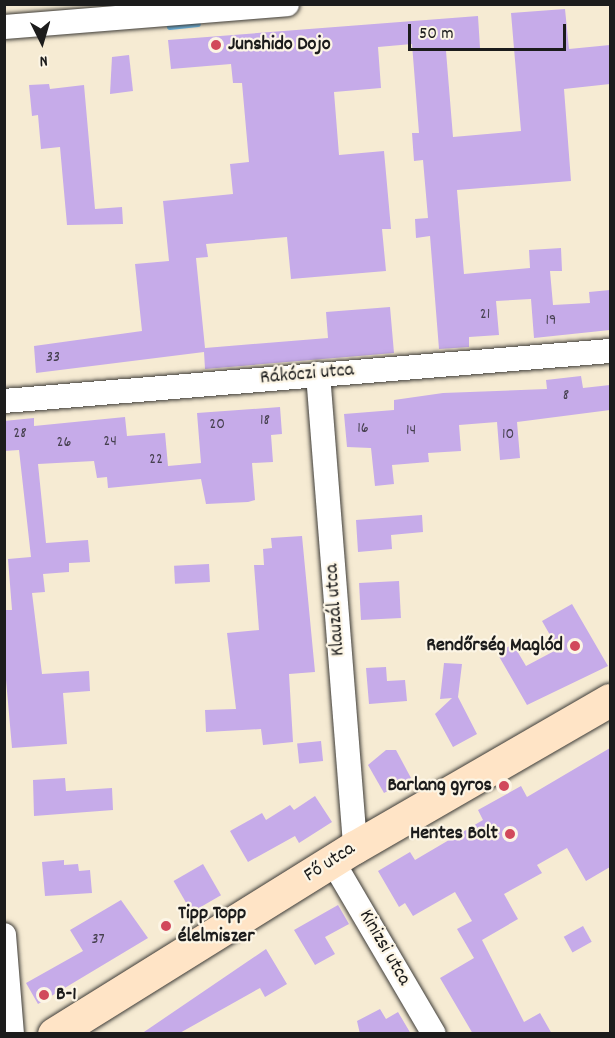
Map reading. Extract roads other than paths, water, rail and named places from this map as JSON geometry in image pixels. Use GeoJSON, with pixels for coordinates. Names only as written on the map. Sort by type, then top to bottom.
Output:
{"type":"FeatureCollection","features":[{"type":"Feature","properties":{"kind":"main road","name":"Fő utca"},"geometry":{"type":"LineString","coordinates":[[54,1034],[344,854],[610,700]]}},
{"type":"Feature","properties":{"kind":"street"},"geometry":{"type":"LineString","coordinates":[[4,27],[287,4]]}},
{"type":"Feature","properties":{"kind":"street","name":"Rákóczi utca"},"geometry":{"type":"LineString","coordinates":[[4,401],[610,351]]}},
{"type":"Feature","properties":{"kind":"street","name":"Klauzál utca"},"geometry":{"type":"LineString","coordinates":[[318,374],[344,854]]}},
{"type":"Feature","properties":{"kind":"street","name":"Kinizsi utca"},"geometry":{"type":"LineString","coordinates":[[344,854],[434,1034]]}},
{"type":"Feature","properties":{"kind":"street"},"geometry":{"type":"LineString","coordinates":[[4,935],[12,1034]]}},
{"type":"Feature","properties":{"kind":"waterway"},"geometry":{"type":"LineString","coordinates":[[170,27],[198,24]]}},
{"type":"Feature","properties":{"kind":"place","name":"Junshido Dojo"},"geometry":{"type":"Point","coordinates":[216,45]}},
{"type":"Feature","properties":{"kind":"place","name":"Rendőrség Maglód"},"geometry":{"type":"Point","coordinates":[575,646]}},
{"type":"Feature","properties":{"kind":"place","name":"Barlang gyros"},"geometry":{"type":"Point","coordinates":[504,786]}},
{"type":"Feature","properties":{"kind":"place","name":"Hentes Bolt"},"geometry":{"type":"Point","coordinates":[510,834]}},
{"type":"Feature","properties":{"kind":"place","name":"Tipp Topp élelmiszer"},"geometry":{"type":"Point","coordinates":[166,926]}},
{"type":"Feature","properties":{"kind":"place","name":"B-1"},"geometry":{"type":"Point","coordinates":[44,995]}}]}
